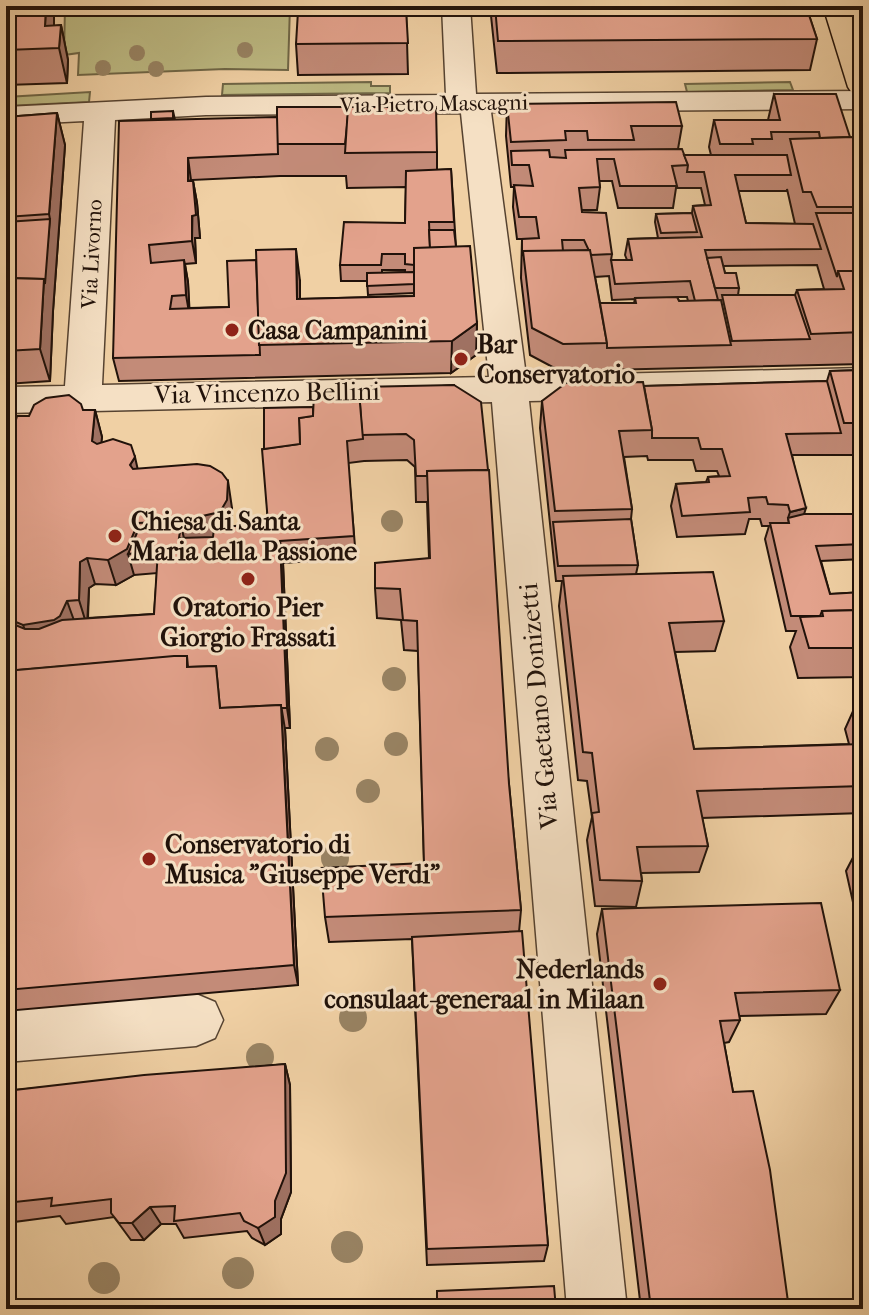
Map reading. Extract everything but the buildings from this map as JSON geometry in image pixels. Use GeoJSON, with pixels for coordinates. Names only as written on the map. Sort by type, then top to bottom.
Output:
{"type":"FeatureCollection","features":[{"type":"Feature","properties":{"kind":"main road"},"geometry":{"type":"LineString","coordinates":[[837,6],[863,87]]}},
{"type":"Feature","properties":{"kind":"street","name":"Via Gaetano Donizetti"},"geometry":{"type":"LineString","coordinates":[[456,6],[509,388],[597,1309]]}},
{"type":"Feature","properties":{"kind":"street","name":"Via Pietro Mascagni"},"geometry":{"type":"LineString","coordinates":[[6,116],[206,106],[863,100]]}},
{"type":"Feature","properties":{"kind":"street","name":"Via Livorno"},"geometry":{"type":"LineString","coordinates":[[83,397],[100,111]]}},
{"type":"Feature","properties":{"kind":"street","name":"Via Vincenzo Bellini"},"geometry":{"type":"LineString","coordinates":[[6,400],[863,381]]}},
{"type":"Feature","properties":{"kind":"street"},"geometry":{"type":"LineString","coordinates":[[6,1036],[196,1020]]}},
{"type":"Feature","properties":{"kind":"shaded area"},"geometry":{"type":"Polygon","coordinates":[[[65,6],[290,6],[288,70],[225,69],[78,75],[79,53],[64,55],[65,6]]]}},
{"type":"Feature","properties":{"kind":"shaded area"},"geometry":{"type":"Polygon","coordinates":[[[371,82],[371,86],[390,86],[390,93],[222,95],[223,84],[371,82]]]}},
{"type":"Feature","properties":{"kind":"shaded area"},"geometry":{"type":"Polygon","coordinates":[[[790,82],[793,90],[687,92],[685,84],[790,82]]]}},
{"type":"Feature","properties":{"kind":"shaded area"},"geometry":{"type":"Polygon","coordinates":[[[90,92],[89,102],[6,106],[6,97],[90,92]]]}},
{"type":"Feature","properties":{"kind":"place","name":"Casa Campanini"},"geometry":{"type":"Point","coordinates":[232,330]}},
{"type":"Feature","properties":{"kind":"place","name":"Bar Conservatorio"},"geometry":{"type":"Point","coordinates":[461,359]}},
{"type":"Feature","properties":{"kind":"place","name":"Chiesa di Santa Maria della Passione"},"geometry":{"type":"Point","coordinates":[115,536]}},
{"type":"Feature","properties":{"kind":"place","name":"Oratorio Pier Giorgio Frassati"},"geometry":{"type":"Point","coordinates":[248,579]}},
{"type":"Feature","properties":{"kind":"place","name":"Conservatorio di Musica \"Giuseppe Verdi\""},"geometry":{"type":"Point","coordinates":[149,859]}},
{"type":"Feature","properties":{"kind":"place","name":"Nederlands consulaat-generaal in Milaan"},"geometry":{"type":"Point","coordinates":[660,984]}}]}
